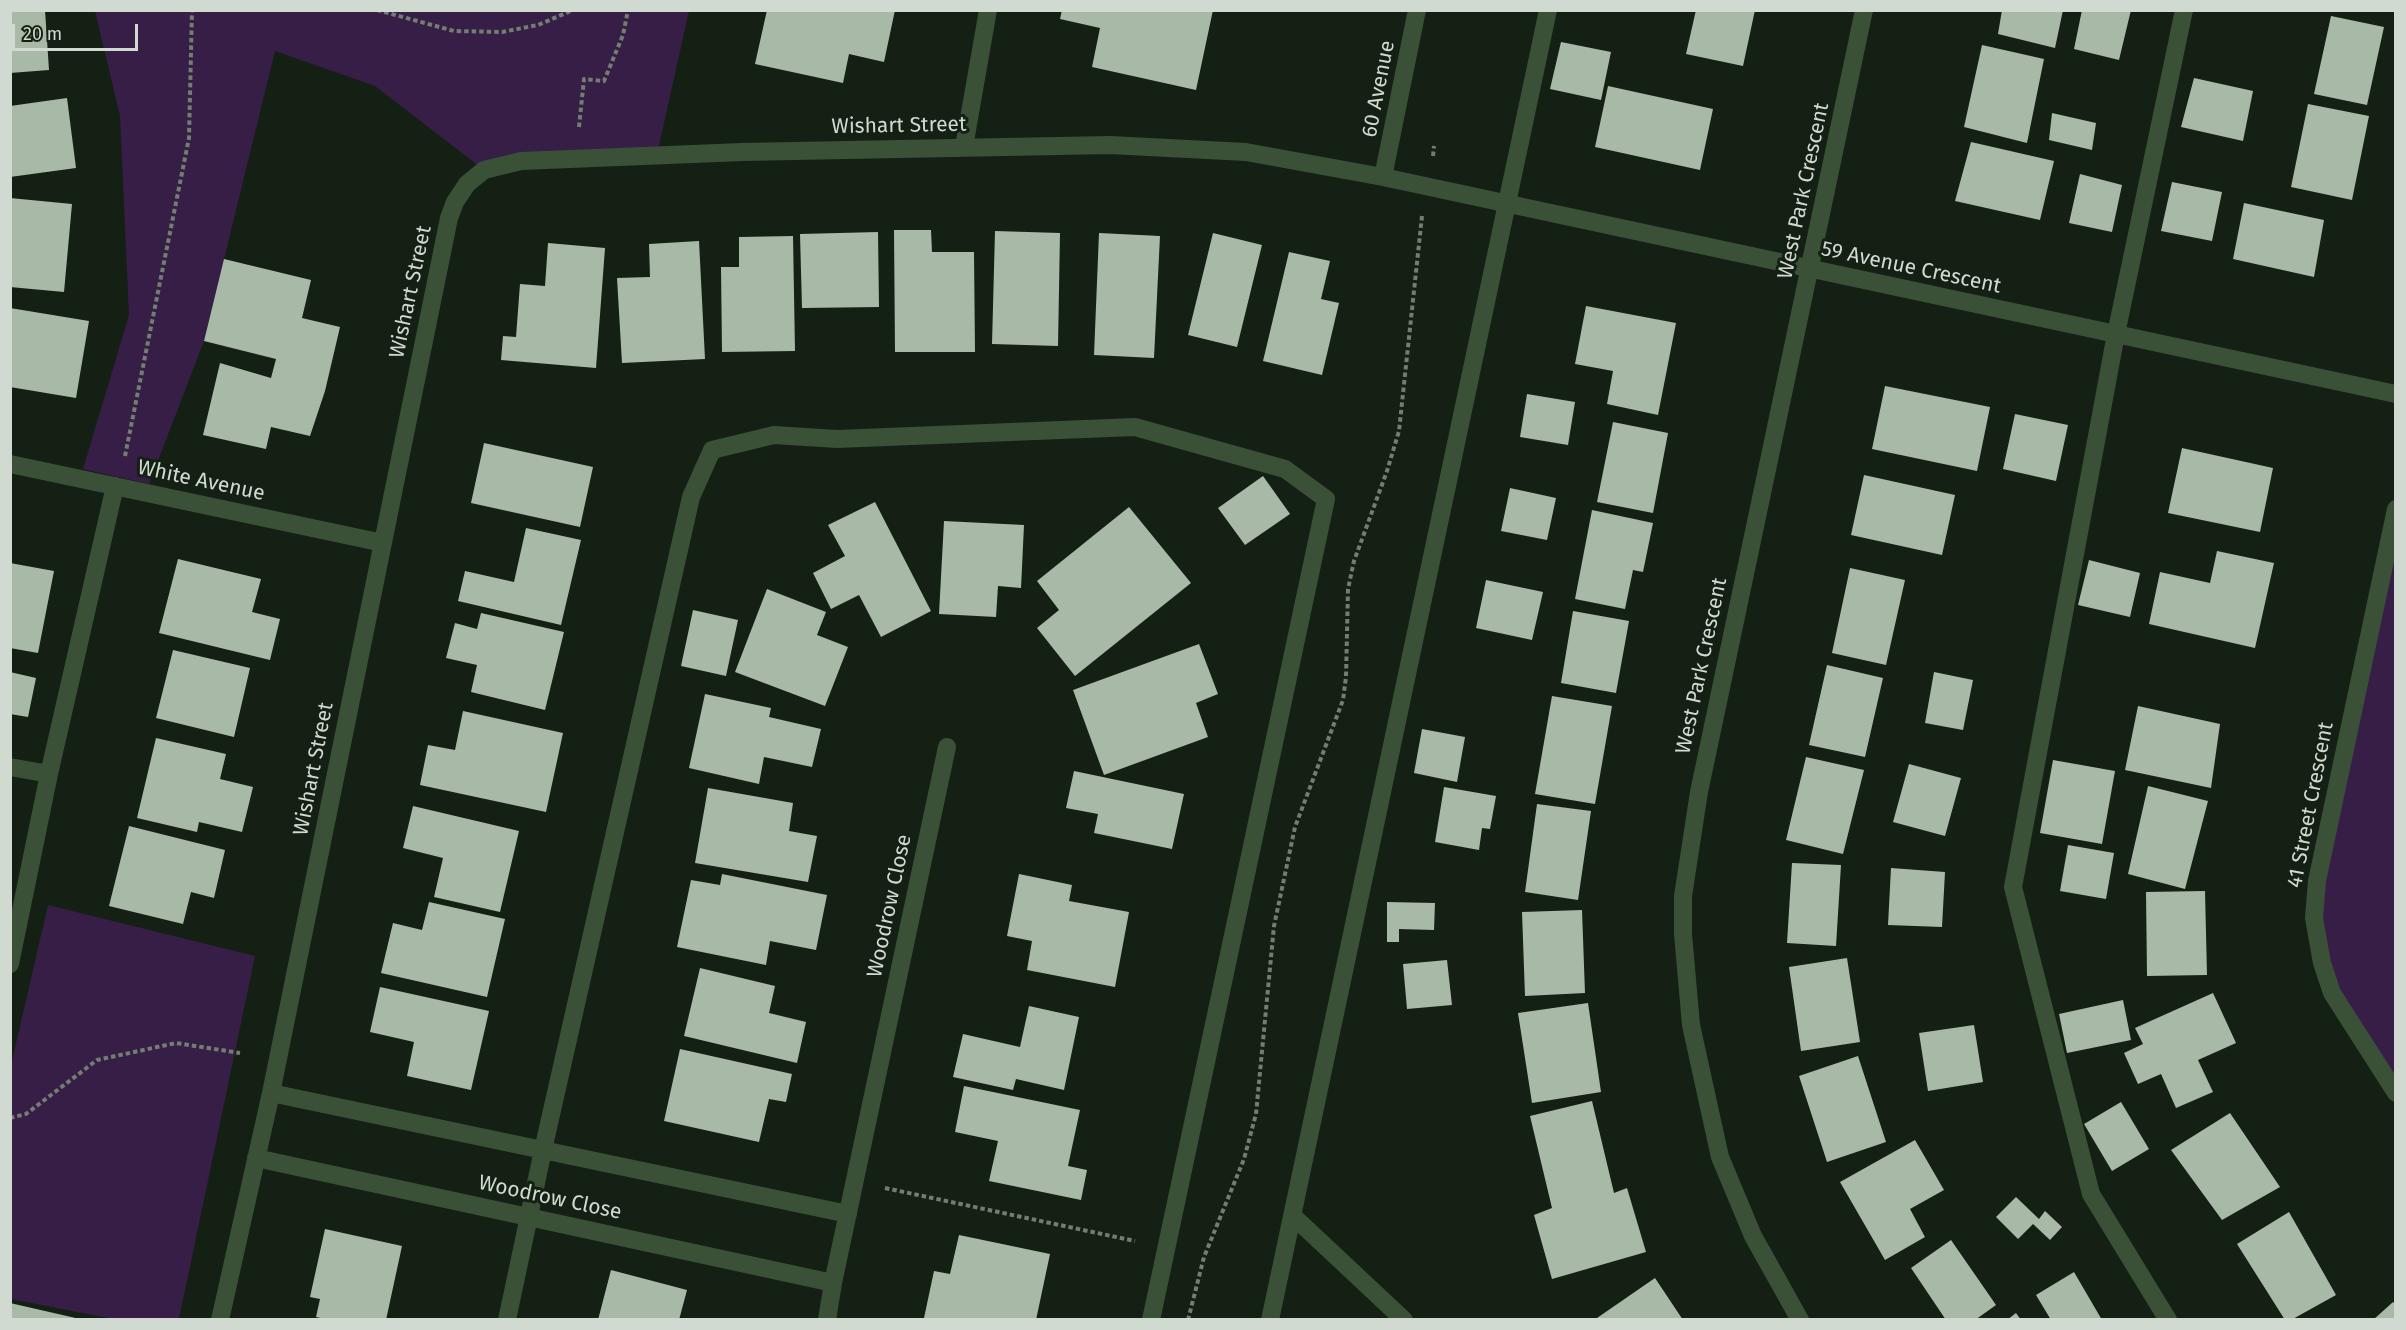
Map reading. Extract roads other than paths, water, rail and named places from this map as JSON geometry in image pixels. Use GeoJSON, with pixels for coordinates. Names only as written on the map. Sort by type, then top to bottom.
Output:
{"type":"FeatureCollection","features":[{"type":"Feature","properties":{"kind":"street"},"geometry":{"type":"LineString","coordinates":[[964,147],[988,10]]}},
{"type":"Feature","properties":{"kind":"street","name":"60 Avenue"},"geometry":{"type":"LineString","coordinates":[[1383,177],[1417,10]]}},
{"type":"Feature","properties":{"kind":"street"},"geometry":{"type":"LineString","coordinates":[[1270,1320],[1548,10]]}},
{"type":"Feature","properties":{"kind":"street","name":"West Park Crescent"},"geometry":{"type":"LineString","coordinates":[[1800,1320],[1753,1236],[1720,1157],[1691,1025],[1683,934],[1686,867],[1699,792],[1864,10]]}},
{"type":"Feature","properties":{"kind":"street"},"geometry":{"type":"LineString","coordinates":[[2168,1320],[2091,1194],[2013,887],[2116,334],[2184,10]]}},
{"type":"Feature","properties":{"kind":"street","name":"Wishart Street"},"geometry":{"type":"LineString","coordinates":[[220,1320],[271,1092],[450,218],[455,202],[467,184],[484,170],[521,161],[964,147],[1110,145],[1188,148],[1269,156],[1383,177]]}},
{"type":"Feature","properties":{"kind":"street","name":"59 Avenue Crescent"},"geometry":{"type":"LineString","coordinates":[[1383,177],[2396,394]]}},
{"type":"Feature","properties":{"kind":"street"},"geometry":{"type":"LineString","coordinates":[[507,1320],[528,1216],[691,497],[712,450],[774,435],[837,439],[1135,427],[1285,469],[1326,499],[1151,1320]]}},
{"type":"Feature","properties":{"kind":"street","name":"White Avenue"},"geometry":{"type":"LineString","coordinates":[[10,464],[383,543]]}},
{"type":"Feature","properties":{"kind":"street"},"geometry":{"type":"LineString","coordinates":[[10,964],[49,774],[116,486]]}},
{"type":"Feature","properties":{"kind":"street","name":"41 Street Crescent"},"geometry":{"type":"LineString","coordinates":[[2396,509],[2317,881],[2314,918],[2322,963],[2332,993],[2396,1093]]}},
{"type":"Feature","properties":{"kind":"street","name":"Woodrow Close"},"geometry":{"type":"LineString","coordinates":[[827,1320],[947,747]]}},
{"type":"Feature","properties":{"kind":"street"},"geometry":{"type":"LineString","coordinates":[[10,767],[49,774]]}},
{"type":"Feature","properties":{"kind":"street"},"geometry":{"type":"LineString","coordinates":[[271,1092],[848,1214]]}},
{"type":"Feature","properties":{"kind":"street","name":"Woodrow Close"},"geometry":{"type":"LineString","coordinates":[[256,1158],[833,1283]]}},
{"type":"Feature","properties":{"kind":"street"},"geometry":{"type":"LineString","coordinates":[[1293,1216],[1404,1320]]}}]}
